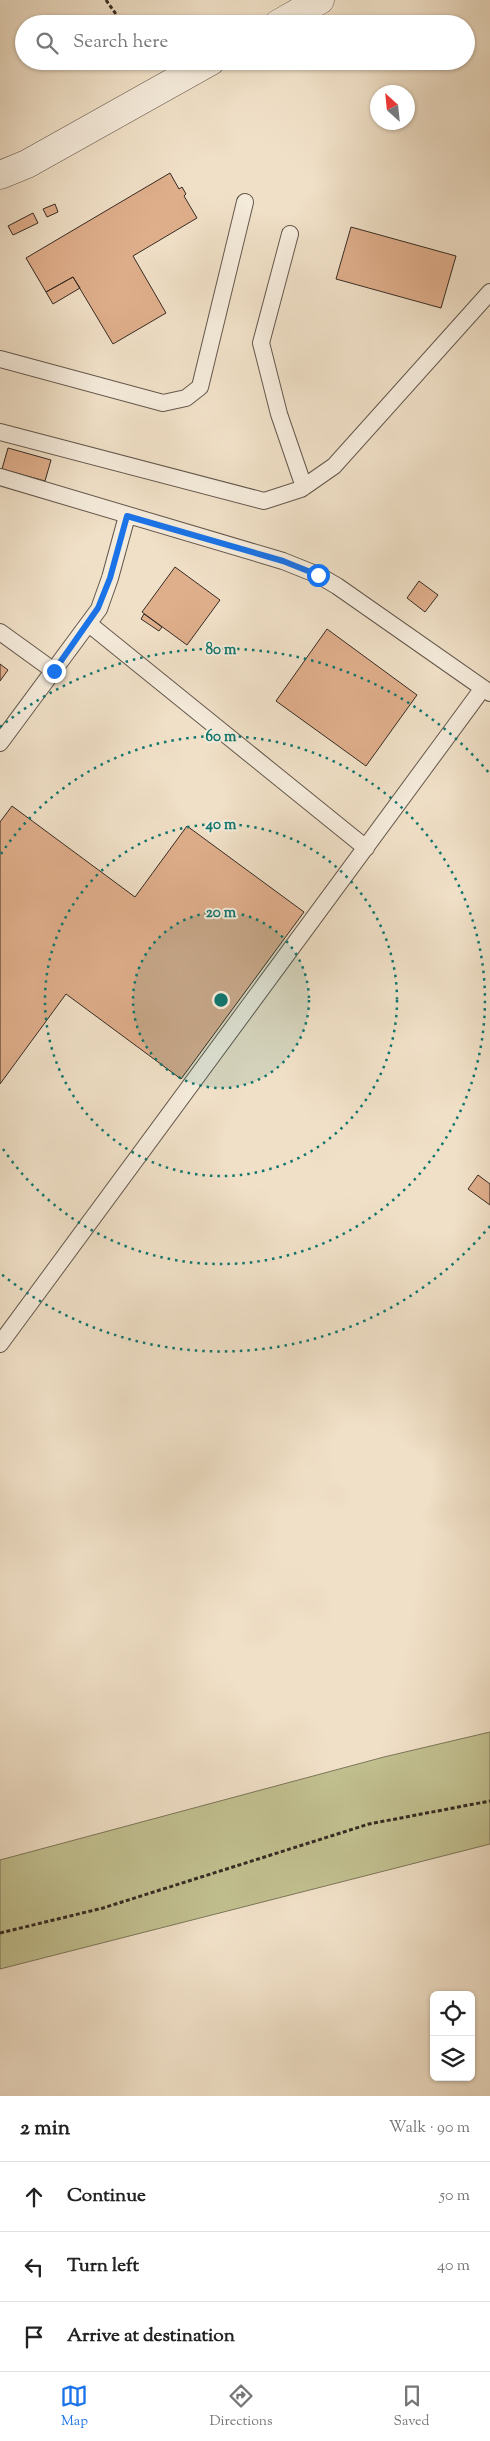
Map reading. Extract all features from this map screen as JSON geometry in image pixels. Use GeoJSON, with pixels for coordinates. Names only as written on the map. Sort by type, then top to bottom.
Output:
{"type":"FeatureCollection","features":[{"type":"Feature","properties":{"kind":"street"},"geometry":{"type":"LineString","coordinates":[[294,15],[320,0]]}},
{"type":"Feature","properties":{"kind":"street"},"geometry":{"type":"LineString","coordinates":[[0,175],[28,164],[195,70]]}},
{"type":"Feature","properties":{"kind":"lane"},"geometry":{"type":"LineString","coordinates":[[0,359],[162,403],[186,398],[200,387],[245,202]]}},
{"type":"Feature","properties":{"kind":"lane"},"geometry":{"type":"LineString","coordinates":[[290,234],[261,343],[279,414],[304,488]]}},
{"type":"Feature","properties":{"kind":"lane"},"geometry":{"type":"LineString","coordinates":[[0,432],[264,501],[304,488],[334,466],[490,292]]}},
{"type":"Feature","properties":{"kind":"lane"},"geometry":{"type":"LineString","coordinates":[[0,477],[283,561],[318,575],[487,691],[366,848],[0,1344]]}},
{"type":"Feature","properties":{"kind":"lane"},"geometry":{"type":"LineString","coordinates":[[0,743],[89,624],[104,595],[127,516]]}},
{"type":"Feature","properties":{"kind":"lane"},"geometry":{"type":"LineString","coordinates":[[89,624],[366,848]]}},
{"type":"Feature","properties":{"kind":"lane"},"geometry":{"type":"LineString","coordinates":[[0,632],[54,671]]}},
{"type":"Feature","properties":{"kind":"path"},"geometry":{"type":"LineString","coordinates":[[106,0],[117,15]]}},
{"type":"Feature","properties":{"kind":"path"},"geometry":{"type":"LineString","coordinates":[[0,1933],[103,1908],[369,1824],[490,1801]]}},
{"type":"Feature","properties":{"kind":"shaded area"},"geometry":{"type":"Polygon","coordinates":[[[490,1732],[490,1844],[0,1969],[0,1860],[384,1757],[490,1732]]]}},
{"type":"Feature","properties":{"kind":"building"},"geometry":{"type":"Polygon","coordinates":[[[170,173],[179,189],[182,187],[186,194],[184,196],[197,218],[133,256],[166,313],[113,344],[73,277],[46,292],[26,258],[170,173]]]}},
{"type":"Feature","properties":{"kind":"building"},"geometry":{"type":"Polygon","coordinates":[[[55,204],[58,212],[47,217],[43,209],[55,204]]]}},
{"type":"Feature","properties":{"kind":"building"},"geometry":{"type":"Polygon","coordinates":[[[33,213],[38,223],[13,235],[8,226],[33,213]]]}},
{"type":"Feature","properties":{"kind":"building"},"geometry":{"type":"Polygon","coordinates":[[[351,227],[456,256],[441,308],[336,279],[351,227]]]}},
{"type":"Feature","properties":{"kind":"building"},"geometry":{"type":"Polygon","coordinates":[[[73,277],[80,288],[53,304],[46,292],[73,277]]]}},
{"type":"Feature","properties":{"kind":"building"},"geometry":{"type":"Polygon","coordinates":[[[8,448],[51,460],[45,481],[2,469],[8,448]]]}},
{"type":"Feature","properties":{"kind":"building"},"geometry":{"type":"Polygon","coordinates":[[[175,567],[220,600],[187,645],[142,612],[175,567]]]}},
{"type":"Feature","properties":{"kind":"building"},"geometry":{"type":"Polygon","coordinates":[[[419,581],[438,595],[425,612],[407,598],[419,581]]]}},
{"type":"Feature","properties":{"kind":"building"},"geometry":{"type":"Polygon","coordinates":[[[144,614],[162,627],[159,631],[141,619],[144,614]]]}},
{"type":"Feature","properties":{"kind":"building"},"geometry":{"type":"Polygon","coordinates":[[[327,629],[417,695],[366,766],[276,701],[327,629]]]}},
{"type":"Feature","properties":{"kind":"building"},"geometry":{"type":"Polygon","coordinates":[[[0,664],[8,670],[0,681],[0,664]]]}},
{"type":"Feature","properties":{"kind":"building"},"geometry":{"type":"Polygon","coordinates":[[[12,806],[135,897],[187,826],[304,912],[181,1079],[66,994],[0,1084],[0,822],[12,806]]]}},
{"type":"Feature","properties":{"kind":"building"},"geometry":{"type":"Polygon","coordinates":[[[478,1175],[490,1184],[490,1205],[468,1189],[478,1175]]]}},
{"type":"Feature","properties":{"kind":"route"},"geometry":{"type":"LineString","coordinates":[[54,671],[89,624],[98,608],[110,578],[127,516],[283,561],[318,575]]}}]}
